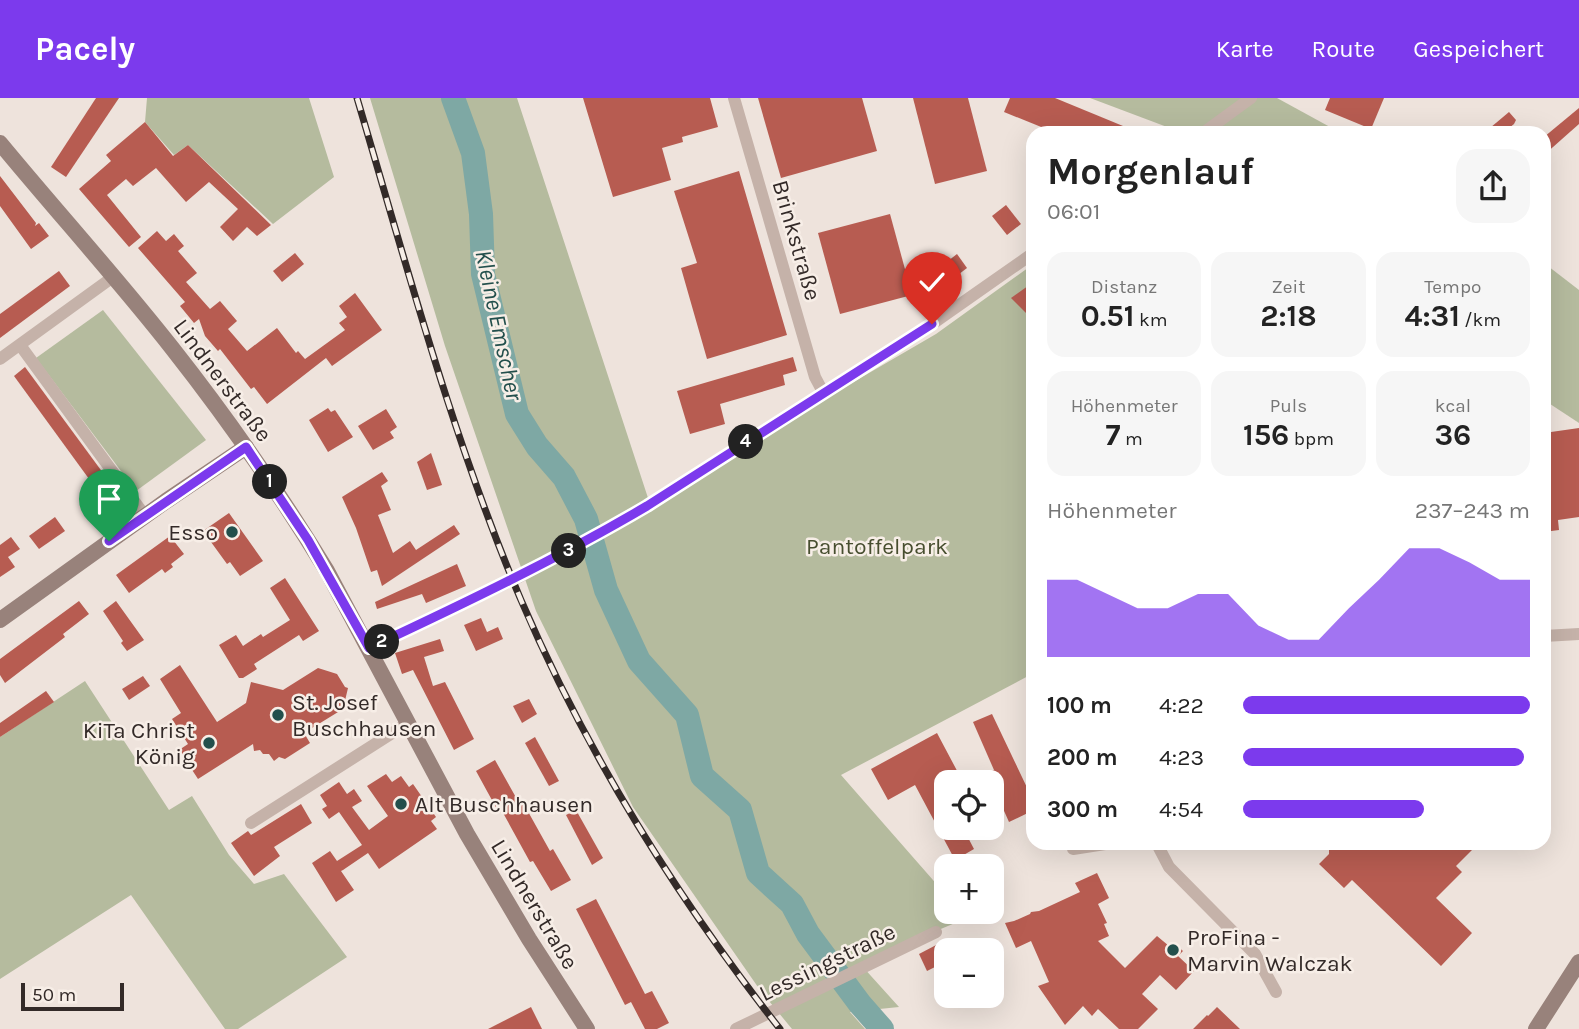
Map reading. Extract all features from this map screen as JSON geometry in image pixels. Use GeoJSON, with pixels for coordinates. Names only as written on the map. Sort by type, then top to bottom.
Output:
{"type":"FeatureCollection","features":[{"type":"Feature","properties":{"kind":"street","name":"Brinkstraße"},"geometry":{"type":"LineString","coordinates":[[734,98],[815,377],[823,392]]}},
{"type":"Feature","properties":{"kind":"street"},"geometry":{"type":"LineString","coordinates":[[1213,126],[1251,98]]}},
{"type":"Feature","properties":{"kind":"street","name":"Lindnerstraße"},"geometry":{"type":"LineString","coordinates":[[0,144],[178,356],[246,447],[314,550],[499,889],[587,1029]]}},
{"type":"Feature","properties":{"kind":"street"},"geometry":{"type":"LineString","coordinates":[[369,648],[549,562],[664,496],[932,324],[1026,258]]}},
{"type":"Feature","properties":{"kind":"street"},"geometry":{"type":"LineString","coordinates":[[0,359],[113,277]]}},
{"type":"Feature","properties":{"kind":"street"},"geometry":{"type":"LineString","coordinates":[[20,345],[145,516]]}},
{"type":"Feature","properties":{"kind":"street"},"geometry":{"type":"LineString","coordinates":[[0,620],[246,447]]}},
{"type":"Feature","properties":{"kind":"street"},"geometry":{"type":"LineString","coordinates":[[1551,636],[1579,634]]}},
{"type":"Feature","properties":{"kind":"street"},"geometry":{"type":"LineString","coordinates":[[251,824],[408,723]]}},
{"type":"Feature","properties":{"kind":"street"},"geometry":{"type":"LineString","coordinates":[[1160,850],[1169,867],[1255,954],[1276,992]]}},
{"type":"Feature","properties":{"kind":"street","name":"Lessingstraße"},"geometry":{"type":"LineString","coordinates":[[736,1029],[936,932]]}},
{"type":"Feature","properties":{"kind":"street"},"geometry":{"type":"LineString","coordinates":[[1536,1029],[1579,962]]}},
{"type":"Feature","properties":{"kind":"green space"},"geometry":{"type":"Polygon","coordinates":[[[147,98],[309,98],[334,177],[273,224],[188,145],[174,155],[145,122],[147,98]]]}},
{"type":"Feature","properties":{"kind":"green space","name":"Pantoffelpark"},"geometry":{"type":"Polygon","coordinates":[[[370,98],[517,98],[649,501],[936,334],[1026,269],[1026,677],[841,775],[934,881],[934,924],[953,924],[893,949],[862,966],[899,1007],[850,1012],[865,1029],[792,1029],[760,990],[633,807],[536,611],[445,346],[370,98]]]}},
{"type":"Feature","properties":{"kind":"green space"},"geometry":{"type":"Polygon","coordinates":[[[1090,98],[1277,98],[1328,126],[1164,126],[1090,98]]]}},
{"type":"Feature","properties":{"kind":"green space"},"geometry":{"type":"Polygon","coordinates":[[[1551,268],[1579,290],[1579,423],[1551,405],[1551,268]]]}},
{"type":"Feature","properties":{"kind":"green space"},"geometry":{"type":"Polygon","coordinates":[[[103,310],[206,440],[136,491],[36,358],[103,310]]]}},
{"type":"Feature","properties":{"kind":"green space"},"geometry":{"type":"Polygon","coordinates":[[[85,681],[169,810],[192,796],[229,855],[254,884],[284,874],[347,957],[238,1029],[225,1029],[131,895],[0,979],[0,737],[85,681]]]}},
{"type":"Feature","properties":{"kind":"building"},"geometry":{"type":"Polygon","coordinates":[[[96,98],[119,98],[66,177],[51,167],[96,98]]]}},
{"type":"Feature","properties":{"kind":"building"},"geometry":{"type":"Polygon","coordinates":[[[583,98],[710,98],[718,127],[682,137],[683,142],[662,148],[671,180],[613,197],[583,98]]]}},
{"type":"Feature","properties":{"kind":"building"},"geometry":{"type":"Polygon","coordinates":[[[758,98],[862,98],[877,151],[781,178],[758,98]]]}},
{"type":"Feature","properties":{"kind":"building"},"geometry":{"type":"Polygon","coordinates":[[[913,98],[968,98],[987,171],[935,184],[913,98]]]}},
{"type":"Feature","properties":{"kind":"building"},"geometry":{"type":"Polygon","coordinates":[[[1010,98],[1055,98],[1123,126],[1039,126],[1004,112],[1010,98]]]}},
{"type":"Feature","properties":{"kind":"building"},"geometry":{"type":"Polygon","coordinates":[[[1330,98],[1384,98],[1372,126],[1364,126],[1325,110],[1330,98]]]}},
{"type":"Feature","properties":{"kind":"building"},"geometry":{"type":"Polygon","coordinates":[[[1579,108],[1579,124],[1551,149],[1551,131],[1579,108]]]}},
{"type":"Feature","properties":{"kind":"building"},"geometry":{"type":"Polygon","coordinates":[[[1509,112],[1516,120],[1512,126],[1492,126],[1509,112]]]}},
{"type":"Feature","properties":{"kind":"building"},"geometry":{"type":"Polygon","coordinates":[[[145,122],[173,156],[188,145],[271,225],[257,236],[247,227],[233,241],[220,227],[238,209],[209,182],[186,202],[156,168],[133,186],[126,179],[107,195],[141,237],[129,247],[79,189],[111,161],[106,155],[145,122]]]}},
{"type":"Feature","properties":{"kind":"building"},"geometry":{"type":"Polygon","coordinates":[[[739,171],[787,335],[707,359],[681,268],[697,263],[674,191],[739,171]]]}},
{"type":"Feature","properties":{"kind":"building"},"geometry":{"type":"Polygon","coordinates":[[[0,176],[36,223],[35,226],[39,223],[49,236],[31,249],[0,206],[0,176]]]}},
{"type":"Feature","properties":{"kind":"building"},"geometry":{"type":"Polygon","coordinates":[[[1006,205],[1021,224],[1007,235],[992,216],[1006,205]]]}},
{"type":"Feature","properties":{"kind":"building"},"geometry":{"type":"Polygon","coordinates":[[[890,214],[912,295],[840,314],[818,233],[890,214]]]}},
{"type":"Feature","properties":{"kind":"building"},"geometry":{"type":"Polygon","coordinates":[[[157,231],[166,241],[174,234],[184,246],[178,251],[197,273],[186,282],[210,309],[220,301],[237,321],[228,329],[247,351],[277,328],[296,353],[298,351],[305,359],[345,330],[339,323],[347,317],[339,306],[355,293],[382,330],[332,366],[326,358],[267,404],[254,387],[251,389],[220,349],[218,351],[205,336],[199,319],[194,323],[180,306],[185,302],[138,248],[157,231]]]}},
{"type":"Feature","properties":{"kind":"building"},"geometry":{"type":"Polygon","coordinates":[[[295,253],[304,264],[282,282],[273,271],[295,253]]]}},
{"type":"Feature","properties":{"kind":"building"},"geometry":{"type":"Polygon","coordinates":[[[957,254],[967,268],[950,281],[939,268],[957,254]]]}},
{"type":"Feature","properties":{"kind":"building"},"geometry":{"type":"Polygon","coordinates":[[[59,271],[70,286],[0,338],[0,314],[59,271]]]}},
{"type":"Feature","properties":{"kind":"building"},"geometry":{"type":"Polygon","coordinates":[[[1026,287],[1026,313],[1011,298],[1026,287]]]}},
{"type":"Feature","properties":{"kind":"building"},"geometry":{"type":"Polygon","coordinates":[[[793,357],[797,371],[783,375],[785,385],[720,404],[725,424],[690,434],[677,391],[793,357]]]}},
{"type":"Feature","properties":{"kind":"building"},"geometry":{"type":"Polygon","coordinates":[[[25,367],[120,496],[108,505],[14,376],[25,367]]]}},
{"type":"Feature","properties":{"kind":"building"},"geometry":{"type":"Polygon","coordinates":[[[328,408],[331,412],[335,410],[353,437],[328,452],[309,420],[328,408]]]}},
{"type":"Feature","properties":{"kind":"building"},"geometry":{"type":"Polygon","coordinates":[[[386,409],[397,427],[390,432],[394,438],[373,450],[358,426],[386,409]]]}},
{"type":"Feature","properties":{"kind":"building"},"geometry":{"type":"Polygon","coordinates":[[[1579,428],[1579,517],[1558,520],[1559,530],[1551,531],[1551,432],[1579,428]]]}},
{"type":"Feature","properties":{"kind":"building"},"geometry":{"type":"Polygon","coordinates":[[[431,453],[442,485],[427,490],[417,462],[431,453]]]}},
{"type":"Feature","properties":{"kind":"building"},"geometry":{"type":"Polygon","coordinates":[[[382,472],[388,481],[381,486],[391,510],[378,515],[393,553],[410,541],[416,550],[454,525],[460,534],[382,586],[377,570],[371,572],[342,497],[382,472]]]}},
{"type":"Feature","properties":{"kind":"building"},"geometry":{"type":"Polygon","coordinates":[[[229,513],[263,561],[240,576],[230,562],[227,564],[203,531],[229,513]]]}},
{"type":"Feature","properties":{"kind":"building"},"geometry":{"type":"Polygon","coordinates":[[[55,517],[65,531],[39,549],[29,536],[55,517]]]}},
{"type":"Feature","properties":{"kind":"building"},"geometry":{"type":"Polygon","coordinates":[[[170,536],[184,554],[171,564],[173,567],[165,573],[162,569],[129,593],[116,575],[170,536]]]}},
{"type":"Feature","properties":{"kind":"building"},"geometry":{"type":"Polygon","coordinates":[[[11,537],[20,549],[8,557],[15,567],[0,577],[0,545],[11,537]]]}},
{"type":"Feature","properties":{"kind":"building"},"geometry":{"type":"Polygon","coordinates":[[[457,564],[466,586],[426,603],[422,594],[377,609],[375,602],[457,564]]]}},
{"type":"Feature","properties":{"kind":"building"},"geometry":{"type":"Polygon","coordinates":[[[285,578],[319,631],[303,641],[299,635],[254,664],[257,669],[239,678],[219,645],[236,635],[243,646],[290,620],[270,588],[285,578]]]}},
{"type":"Feature","properties":{"kind":"building"},"geometry":{"type":"Polygon","coordinates":[[[79,601],[89,614],[63,634],[65,637],[5,683],[0,675],[0,659],[79,601]]]}},
{"type":"Feature","properties":{"kind":"building"},"geometry":{"type":"Polygon","coordinates":[[[116,601],[144,640],[127,651],[103,611],[116,601]]]}},
{"type":"Feature","properties":{"kind":"building"},"geometry":{"type":"Polygon","coordinates":[[[481,618],[487,632],[498,627],[503,639],[476,651],[464,625],[481,618]]]}},
{"type":"Feature","properties":{"kind":"building"},"geometry":{"type":"Polygon","coordinates":[[[440,639],[444,651],[424,657],[433,686],[445,682],[474,739],[454,750],[413,670],[402,674],[395,653],[440,639]]]}},
{"type":"Feature","properties":{"kind":"building"},"geometry":{"type":"Polygon","coordinates":[[[180,665],[217,722],[246,703],[251,682],[283,690],[318,668],[337,674],[348,688],[343,709],[304,733],[310,743],[285,759],[279,757],[274,761],[269,754],[263,754],[260,750],[254,751],[253,744],[198,779],[179,750],[188,744],[172,719],[181,713],[160,679],[180,665]]]}},
{"type":"Feature","properties":{"kind":"building"},"geometry":{"type":"Polygon","coordinates":[[[143,676],[150,686],[129,700],[122,689],[143,676]]]}},
{"type":"Feature","properties":{"kind":"building"},"geometry":{"type":"Polygon","coordinates":[[[46,691],[54,702],[0,737],[0,723],[46,691]]]}},
{"type":"Feature","properties":{"kind":"building"},"geometry":{"type":"Polygon","coordinates":[[[529,699],[537,714],[522,723],[513,706],[529,699]]]}},
{"type":"Feature","properties":{"kind":"building"},"geometry":{"type":"Polygon","coordinates":[[[992,714],[1026,785],[1026,814],[1009,822],[1004,811],[1004,770],[994,770],[973,722],[992,714]]]}},
{"type":"Feature","properties":{"kind":"building"},"geometry":{"type":"Polygon","coordinates":[[[937,733],[957,770],[934,770],[934,821],[915,785],[888,800],[871,769],[937,733]]]}},
{"type":"Feature","properties":{"kind":"building"},"geometry":{"type":"Polygon","coordinates":[[[535,737],[559,781],[549,786],[525,743],[535,737]]]}},
{"type":"Feature","properties":{"kind":"building"},"geometry":{"type":"Polygon","coordinates":[[[495,760],[518,801],[521,799],[550,851],[553,849],[571,880],[551,891],[533,861],[530,862],[502,811],[499,813],[476,771],[495,760]]]}},
{"type":"Feature","properties":{"kind":"building"},"geometry":{"type":"Polygon","coordinates":[[[386,774],[392,782],[401,776],[409,787],[413,784],[436,817],[431,821],[437,829],[379,869],[368,853],[341,871],[354,890],[336,902],[312,863],[330,851],[337,861],[362,845],[339,812],[329,819],[322,809],[327,806],[320,795],[339,782],[347,794],[354,789],[362,801],[352,807],[369,830],[388,816],[367,786],[386,774]]]}},
{"type":"Feature","properties":{"kind":"building"},"geometry":{"type":"Polygon","coordinates":[[[301,804],[312,823],[274,847],[280,856],[254,876],[231,843],[248,831],[251,835],[301,804]]]}},
{"type":"Feature","properties":{"kind":"building"},"geometry":{"type":"Polygon","coordinates":[[[576,810],[603,858],[592,865],[566,815],[576,810]]]}},
{"type":"Feature","properties":{"kind":"building"},"geometry":{"type":"Polygon","coordinates":[[[944,840],[969,840],[974,849],[965,854],[952,854],[944,840]]]}},
{"type":"Feature","properties":{"kind":"building"},"geometry":{"type":"Polygon","coordinates":[[[1329,850],[1472,850],[1456,866],[1462,872],[1436,898],[1472,933],[1441,966],[1352,880],[1344,888],[1319,864],[1329,854],[1329,850]]]}},
{"type":"Feature","properties":{"kind":"building"},"geometry":{"type":"Polygon","coordinates":[[[1097,873],[1109,898],[1098,904],[1107,923],[1104,924],[1109,936],[1098,941],[1125,968],[1157,936],[1169,946],[1173,942],[1183,951],[1178,956],[1194,971],[1176,990],[1160,975],[1142,994],[1158,1009],[1138,1029],[1119,1029],[1098,1009],[1092,1016],[1083,1006],[1065,1025],[1038,986],[1049,982],[1031,941],[1016,948],[1005,923],[1080,892],[1075,883],[1097,873]]]}},
{"type":"Feature","properties":{"kind":"building"},"geometry":{"type":"Polygon","coordinates":[[[596,899],[645,994],[652,991],[669,1023],[657,1029],[645,1029],[631,1002],[625,1005],[576,909],[596,899]]]}},
{"type":"Feature","properties":{"kind":"building"},"geometry":{"type":"Polygon","coordinates":[[[934,946],[934,968],[927,971],[919,954],[934,946]]]}},
{"type":"Feature","properties":{"kind":"building"},"geometry":{"type":"Polygon","coordinates":[[[531,1007],[542,1029],[488,1029],[531,1007]]]}},
{"type":"Feature","properties":{"kind":"building"},"geometry":{"type":"Polygon","coordinates":[[[1217,1007],[1240,1029],[1193,1029],[1207,1015],[1217,1007]]]}},
{"type":"Feature","properties":{"kind":"waterway","name":"Kleine Emscher"},"geometry":{"type":"LineString","coordinates":[[453,98],[473,153],[481,214],[483,274],[517,414],[537,446],[564,477],[586,519],[606,590],[639,661],[687,715],[702,776],[740,810],[758,873],[792,904],[808,934],[882,1029]]}},
{"type":"Feature","properties":{"kind":"railway"},"geometry":{"type":"LineString","coordinates":[[357,98],[452,414],[473,477],[521,600],[575,714],[637,823],[705,928],[780,1029]]}},
{"type":"Feature","properties":{"kind":"place","name":"Esso"},"geometry":{"type":"Point","coordinates":[232,532]}},
{"type":"Feature","properties":{"kind":"place","name":"St. Josef Buschhausen"},"geometry":{"type":"Point","coordinates":[278,715]}},
{"type":"Feature","properties":{"kind":"place","name":"KiTa Christ König"},"geometry":{"type":"Point","coordinates":[209,743]}},
{"type":"Feature","properties":{"kind":"place","name":"Alt Buschhausen"},"geometry":{"type":"Point","coordinates":[401,804]}},
{"type":"Feature","properties":{"kind":"place","name":"ProFina - Marvin Walczak"},"geometry":{"type":"Point","coordinates":[1173,950]}},
{"type":"Feature","properties":{"kind":"route"},"geometry":{"type":"LineString","coordinates":[[109,541],[246,447],[327,571],[369,648],[496,589],[602,532],[932,324]]}}]}
